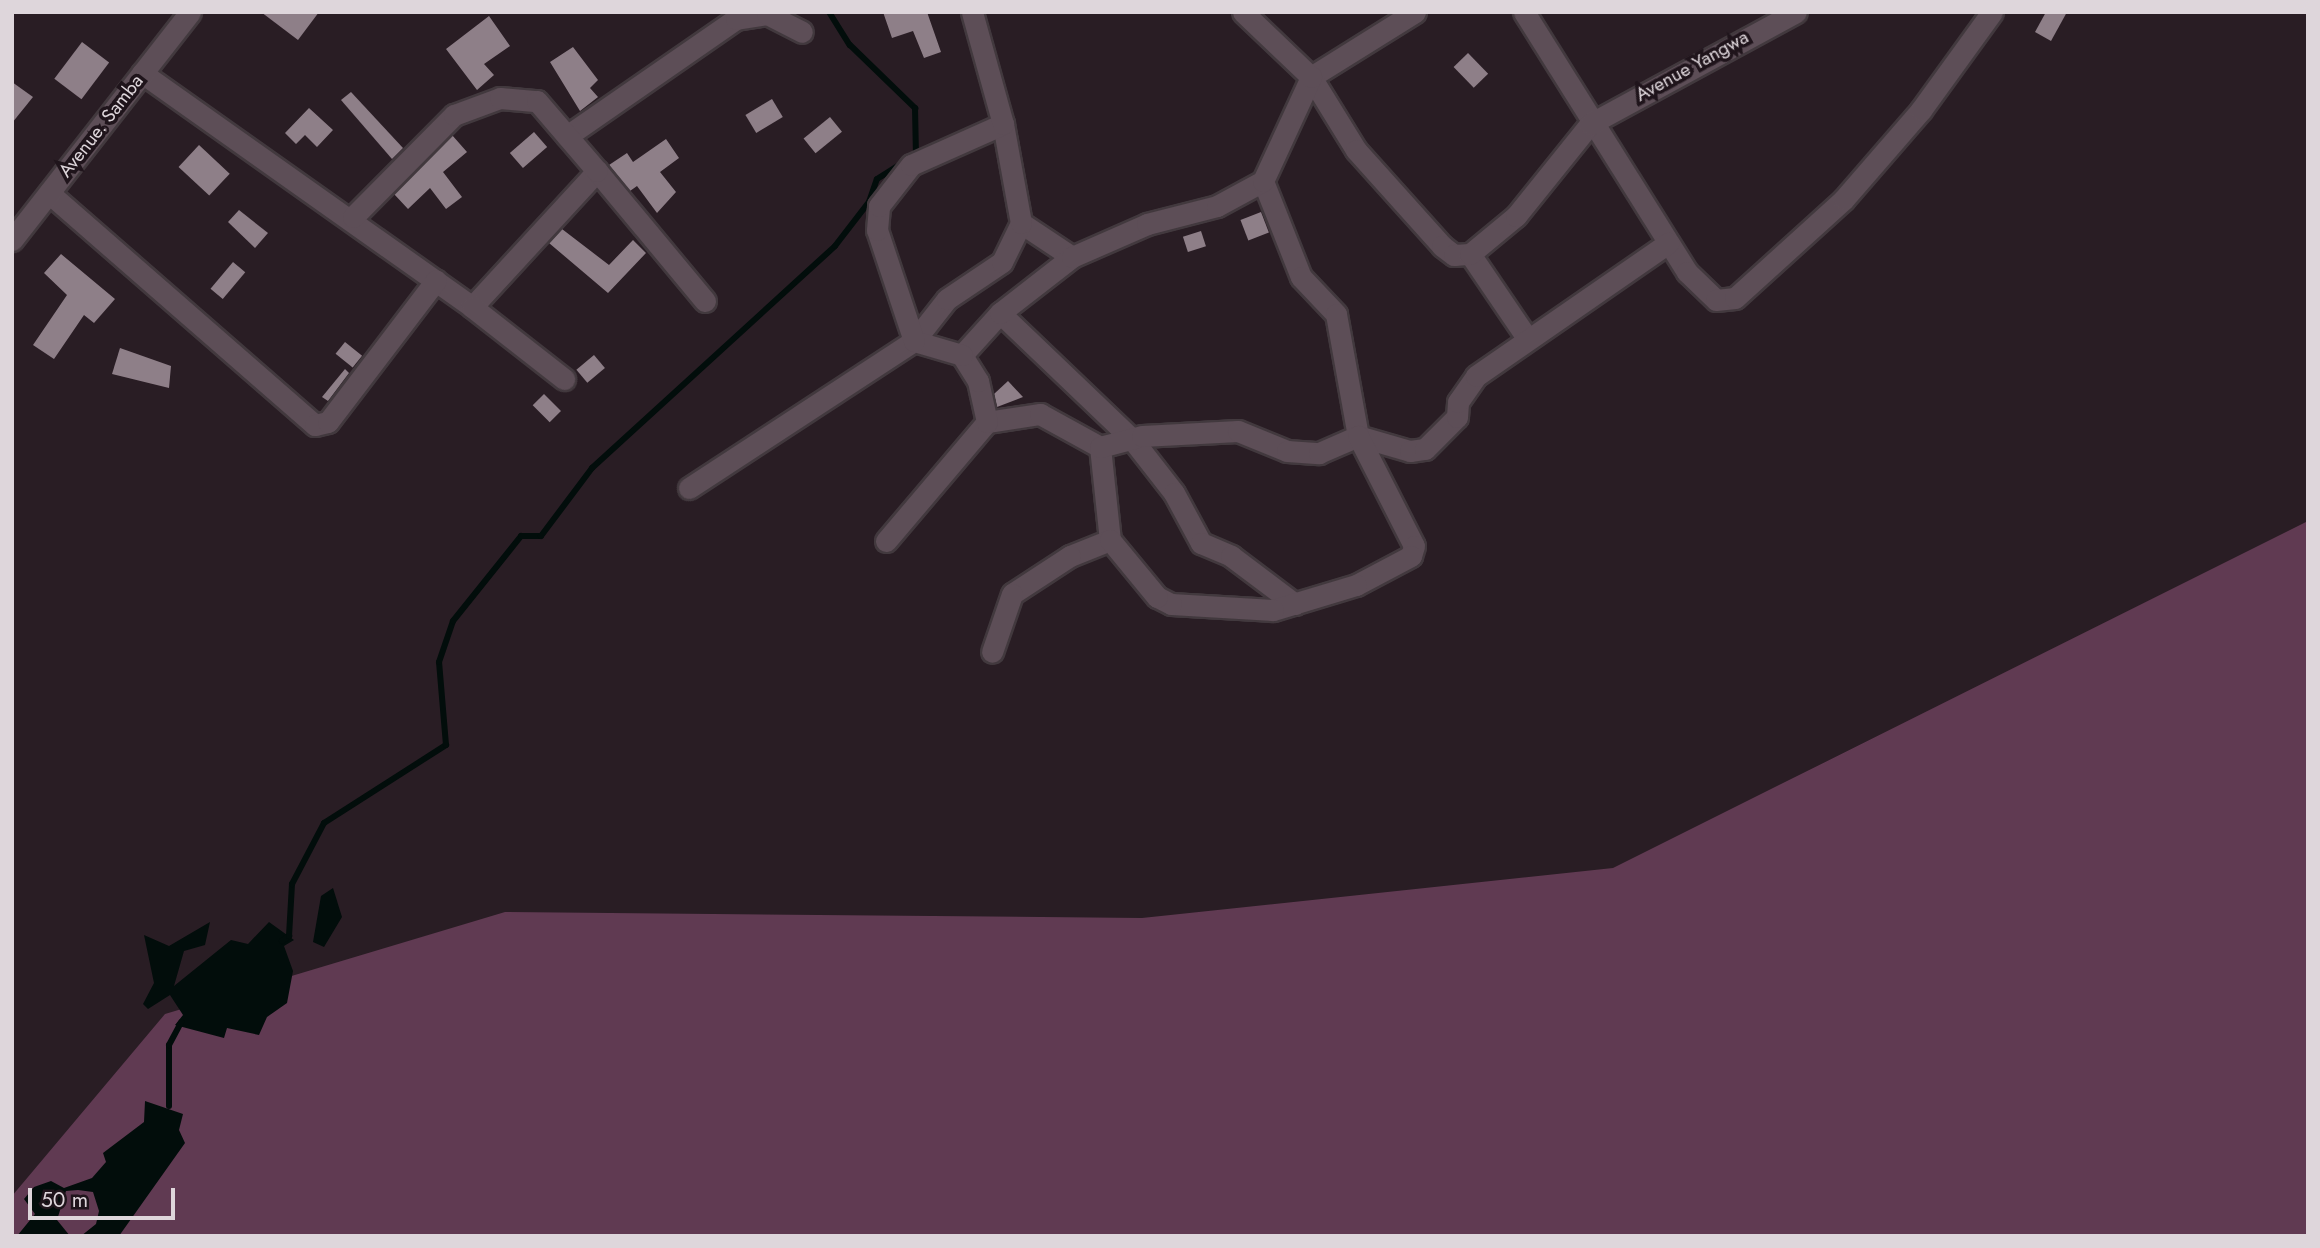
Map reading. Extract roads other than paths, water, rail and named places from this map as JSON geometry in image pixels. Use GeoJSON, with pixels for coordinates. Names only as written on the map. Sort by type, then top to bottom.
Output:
{"type":"FeatureCollection","features":[{"type":"Feature","properties":{"kind":"street","name":"Avenue. Samba"},"geometry":{"type":"LineString","coordinates":[[12,240],[190,12]]}},
{"type":"Feature","properties":{"kind":"street"},"geometry":{"type":"LineString","coordinates":[[689,488],[914,341],[947,299],[1002,262],[1021,223],[1003,124],[972,12]]}},
{"type":"Feature","properties":{"kind":"street"},"geometry":{"type":"LineString","coordinates":[[1243,12],[1311,77],[1382,179],[1454,255],[1470,254],[1516,216],[1590,124]]}},
{"type":"Feature","properties":{"kind":"street"},"geometry":{"type":"LineString","coordinates":[[962,355],[1000,313],[1072,257],[1147,224],[1217,206],[1263,181],[1311,77],[1415,12]]}},
{"type":"Feature","properties":{"kind":"street"},"geometry":{"type":"LineString","coordinates":[[1524,12],[1590,124],[1668,243],[1703,291],[1716,300],[1735,298],[1844,199],[1921,110],[1992,12]]}},
{"type":"Feature","properties":{"kind":"street","name":"Avenue Yangwa"},"geometry":{"type":"LineString","coordinates":[[1590,124],[1796,12]]}},
{"type":"Feature","properties":{"kind":"street"},"geometry":{"type":"LineString","coordinates":[[567,136],[736,19],[767,13],[802,32]]}},
{"type":"Feature","properties":{"kind":"street"},"geometry":{"type":"LineString","coordinates":[[142,73],[353,217],[564,379]]}},
{"type":"Feature","properties":{"kind":"street"},"geometry":{"type":"LineString","coordinates":[[353,217],[467,105],[500,98],[537,102],[705,301]]}},
{"type":"Feature","properties":{"kind":"street"},"geometry":{"type":"LineString","coordinates":[[914,341],[877,230],[879,206],[897,179],[927,153],[1003,124]]}},
{"type":"Feature","properties":{"kind":"street"},"geometry":{"type":"LineString","coordinates":[[472,307],[597,172]]}},
{"type":"Feature","properties":{"kind":"street"},"geometry":{"type":"LineString","coordinates":[[1100,447],[1110,540],[1157,597],[1171,604],[1273,610],[1356,585],[1411,556],[1413,535],[1359,436],[1336,314],[1301,277],[1263,181]]}},
{"type":"Feature","properties":{"kind":"street"},"geometry":{"type":"LineString","coordinates":[[50,193],[315,425],[328,422],[436,280]]}},
{"type":"Feature","properties":{"kind":"street"},"geometry":{"type":"LineString","coordinates":[[1021,223],[1072,257]]}},
{"type":"Feature","properties":{"kind":"street"},"geometry":{"type":"LineString","coordinates":[[886,541],[987,422],[1040,414],[1100,447],[1132,439],[1238,431],[1304,453],[1359,436],[1425,449],[1457,417],[1471,382],[1527,338],[1668,243]]}},
{"type":"Feature","properties":{"kind":"street"},"geometry":{"type":"LineString","coordinates":[[1470,254],[1527,338]]}},
{"type":"Feature","properties":{"kind":"street"},"geometry":{"type":"LineString","coordinates":[[1000,313],[1132,439],[1174,493],[1201,543],[1231,556],[1295,604]]}},
{"type":"Feature","properties":{"kind":"street"},"geometry":{"type":"LineString","coordinates":[[914,341],[962,355],[978,381],[987,422]]}},
{"type":"Feature","properties":{"kind":"street"},"geometry":{"type":"LineString","coordinates":[[992,652],[1012,594],[1070,556],[1110,540]]}},
{"type":"Feature","properties":{"kind":"waterway"},"geometry":{"type":"LineString","coordinates":[[829,12],[850,45],[915,108],[916,154]]}},
{"type":"Feature","properties":{"kind":"waterway"},"geometry":{"type":"LineString","coordinates":[[282,941],[289,936],[292,884],[324,823],[446,745],[439,662],[453,621],[521,536],[541,536],[592,468],[835,246],[869,202],[877,179],[901,164]]}},
{"type":"Feature","properties":{"kind":"waterway"},"geometry":{"type":"LineString","coordinates":[[169,1106],[169,1045],[181,1022]]}}]}
